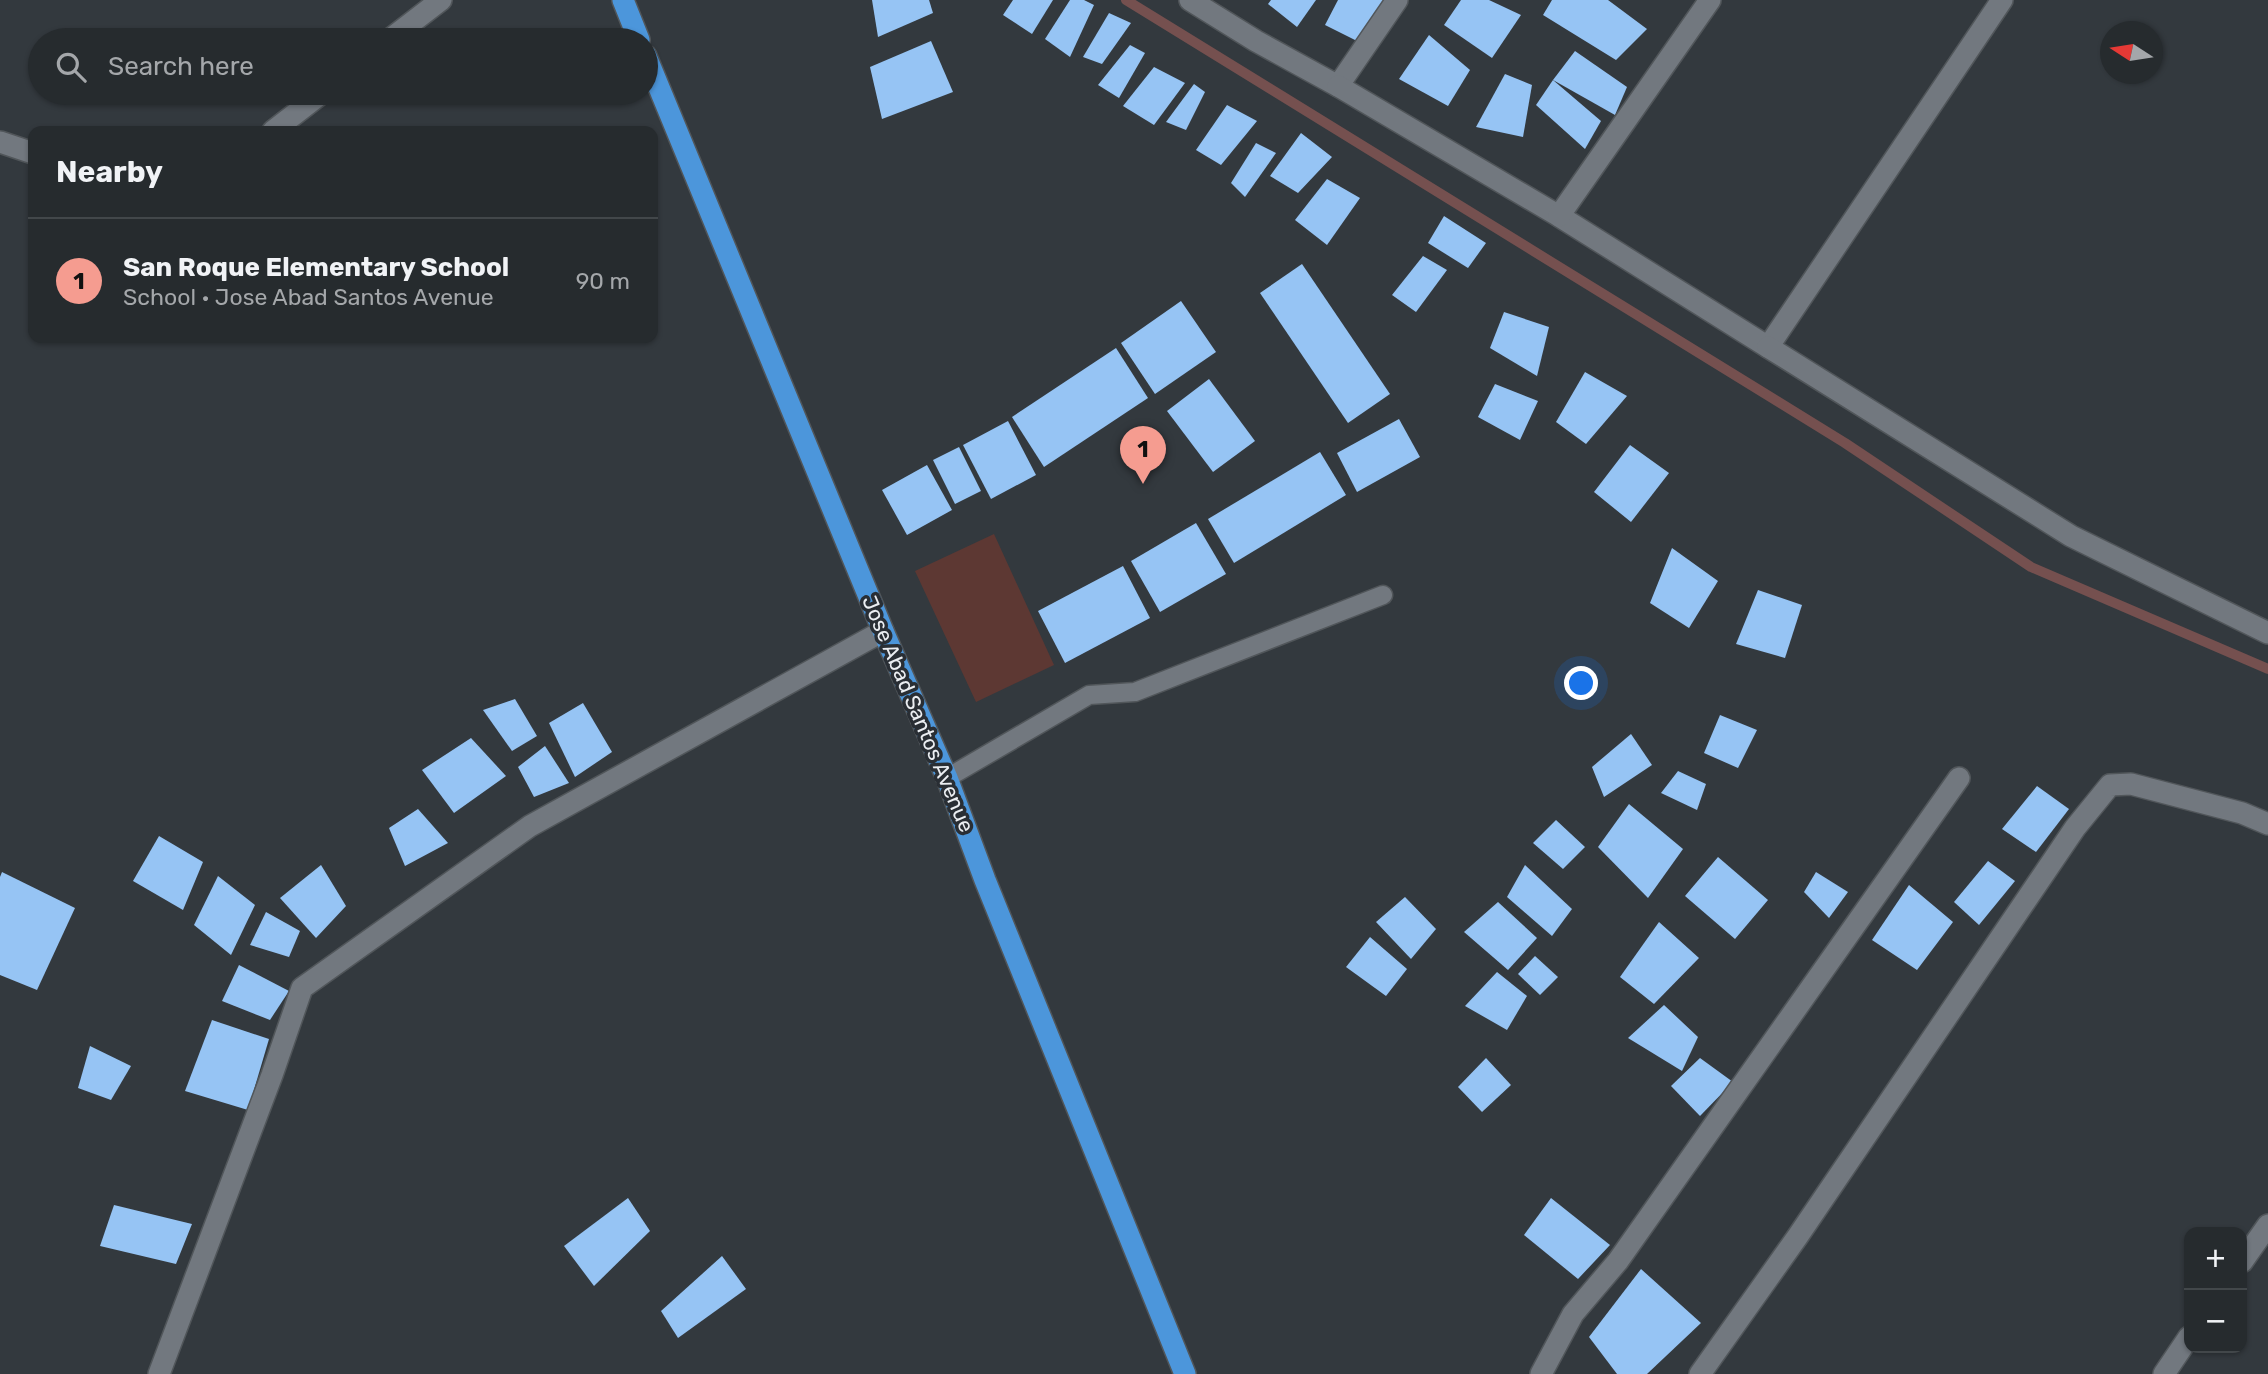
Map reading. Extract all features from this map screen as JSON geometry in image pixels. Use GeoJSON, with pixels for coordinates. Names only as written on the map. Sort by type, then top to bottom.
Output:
{"type":"FeatureCollection","features":[{"type":"Feature","properties":{"kind":"highway"},"geometry":{"type":"LineString","coordinates":[[622,0],[634,28]]}},
{"type":"Feature","properties":{"kind":"highway","name":"Jose Abad Santos Avenue"},"geometry":{"type":"LineString","coordinates":[[658,85],[883,631],[947,778],[990,892],[1185,1374]]}},
{"type":"Feature","properties":{"kind":"street"},"geometry":{"type":"LineString","coordinates":[[405,28],[441,0]]}},
{"type":"Feature","properties":{"kind":"street"},"geometry":{"type":"LineString","coordinates":[[1190,0],[1559,216],[2071,536],[2268,633]]}},
{"type":"Feature","properties":{"kind":"street"},"geometry":{"type":"LineString","coordinates":[[1338,86],[1397,0]]}},
{"type":"Feature","properties":{"kind":"street"},"geometry":{"type":"LineString","coordinates":[[1559,216],[1710,0]]}},
{"type":"Feature","properties":{"kind":"street"},"geometry":{"type":"LineString","coordinates":[[1768,347],[2002,0]]}},
{"type":"Feature","properties":{"kind":"street"},"geometry":{"type":"LineString","coordinates":[[279,126],[307,105]]}},
{"type":"Feature","properties":{"kind":"street"},"geometry":{"type":"LineString","coordinates":[[0,142],[28,151]]}},
{"type":"Feature","properties":{"kind":"street"},"geometry":{"type":"LineString","coordinates":[[159,1374],[302,988],[530,826],[883,631]]}},
{"type":"Feature","properties":{"kind":"street"},"geometry":{"type":"LineString","coordinates":[[1542,1374],[1573,1314],[1618,1261],[1959,778]]}},
{"type":"Feature","properties":{"kind":"street"},"geometry":{"type":"LineString","coordinates":[[1700,1374],[1798,1236],[2075,828],[2110,785],[2131,784],[2242,813],[2268,824]]}},
{"type":"Feature","properties":{"kind":"street"},"geometry":{"type":"LineString","coordinates":[[2247,1255],[2268,1225]]}},
{"type":"Feature","properties":{"kind":"street"},"geometry":{"type":"LineString","coordinates":[[2164,1374],[2184,1344]]}},
{"type":"Feature","properties":{"kind":"lane"},"geometry":{"type":"LineString","coordinates":[[947,778],[1089,695],[1135,692],[1383,595]]}},
{"type":"Feature","properties":{"kind":"shaded area"},"geometry":{"type":"Polygon","coordinates":[[[994,534],[1054,665],[976,702],[915,571],[994,534]]]}},
{"type":"Feature","properties":{"kind":"building"},"geometry":{"type":"Polygon","coordinates":[[[872,0],[929,0],[933,13],[878,37],[872,0]]]}},
{"type":"Feature","properties":{"kind":"building"},"geometry":{"type":"Polygon","coordinates":[[[1013,0],[1053,0],[1032,34],[1003,15],[1013,0]]]}},
{"type":"Feature","properties":{"kind":"building"},"geometry":{"type":"Polygon","coordinates":[[[1070,0],[1084,0],[1094,5],[1070,57],[1045,39],[1070,0]]]}},
{"type":"Feature","properties":{"kind":"building"},"geometry":{"type":"Polygon","coordinates":[[[1271,0],[1316,0],[1297,27],[1268,4],[1271,0]]]}},
{"type":"Feature","properties":{"kind":"building"},"geometry":{"type":"Polygon","coordinates":[[[1338,0],[1388,0],[1357,41],[1325,25],[1338,0]]]}},
{"type":"Feature","properties":{"kind":"building"},"geometry":{"type":"Polygon","coordinates":[[[1461,0],[1489,0],[1521,15],[1492,58],[1444,25],[1461,0]]]}},
{"type":"Feature","properties":{"kind":"building"},"geometry":{"type":"Polygon","coordinates":[[[1552,0],[1608,0],[1647,29],[1616,60],[1543,15],[1552,0]]]}},
{"type":"Feature","properties":{"kind":"building"},"geometry":{"type":"Polygon","coordinates":[[[1109,13],[1131,23],[1102,64],[1083,57],[1109,13]]]}},
{"type":"Feature","properties":{"kind":"building"},"geometry":{"type":"Polygon","coordinates":[[[1429,35],[1470,70],[1448,106],[1399,79],[1429,35]]]}},
{"type":"Feature","properties":{"kind":"building"},"geometry":{"type":"Polygon","coordinates":[[[931,41],[953,92],[882,119],[870,67],[931,41]]]}},
{"type":"Feature","properties":{"kind":"building"},"geometry":{"type":"Polygon","coordinates":[[[1130,45],[1145,53],[1119,98],[1098,85],[1130,45]]]}},
{"type":"Feature","properties":{"kind":"building"},"geometry":{"type":"Polygon","coordinates":[[[1575,51],[1627,87],[1615,115],[1553,80],[1575,51]]]}},
{"type":"Feature","properties":{"kind":"building"},"geometry":{"type":"Polygon","coordinates":[[[1154,67],[1185,83],[1154,125],[1123,106],[1154,67]]]}},
{"type":"Feature","properties":{"kind":"building"},"geometry":{"type":"Polygon","coordinates":[[[1505,74],[1532,85],[1523,137],[1476,127],[1505,74]]]}},
{"type":"Feature","properties":{"kind":"building"},"geometry":{"type":"Polygon","coordinates":[[[1553,80],[1601,121],[1585,149],[1536,105],[1553,80]]]}},
{"type":"Feature","properties":{"kind":"building"},"geometry":{"type":"Polygon","coordinates":[[[1194,84],[1205,92],[1186,130],[1166,122],[1194,84]]]}},
{"type":"Feature","properties":{"kind":"building"},"geometry":{"type":"Polygon","coordinates":[[[1227,105],[1257,121],[1221,165],[1196,150],[1227,105]]]}},
{"type":"Feature","properties":{"kind":"building"},"geometry":{"type":"Polygon","coordinates":[[[1301,133],[1332,157],[1298,193],[1270,176],[1301,133]]]}},
{"type":"Feature","properties":{"kind":"building"},"geometry":{"type":"Polygon","coordinates":[[[1256,143],[1276,153],[1245,197],[1231,183],[1256,143]]]}},
{"type":"Feature","properties":{"kind":"building"},"geometry":{"type":"Polygon","coordinates":[[[1327,179],[1360,198],[1327,245],[1295,220],[1327,179]]]}},
{"type":"Feature","properties":{"kind":"building"},"geometry":{"type":"Polygon","coordinates":[[[1444,216],[1486,243],[1468,268],[1428,243],[1444,216]]]}},
{"type":"Feature","properties":{"kind":"building"},"geometry":{"type":"Polygon","coordinates":[[[1423,256],[1447,270],[1416,312],[1392,295],[1423,256]]]}},
{"type":"Feature","properties":{"kind":"building"},"geometry":{"type":"Polygon","coordinates":[[[1302,264],[1390,394],[1348,423],[1260,293],[1302,264]]]}},
{"type":"Feature","properties":{"kind":"building"},"geometry":{"type":"Polygon","coordinates":[[[1181,301],[1216,352],[1155,394],[1121,343],[1181,301]]]}},
{"type":"Feature","properties":{"kind":"building"},"geometry":{"type":"Polygon","coordinates":[[[1504,312],[1549,327],[1537,376],[1490,348],[1504,312]]]}},
{"type":"Feature","properties":{"kind":"building"},"geometry":{"type":"Polygon","coordinates":[[[1116,348],[1148,398],[1044,467],[1012,417],[1116,348]]]}},
{"type":"Feature","properties":{"kind":"building"},"geometry":{"type":"Polygon","coordinates":[[[1585,372],[1627,396],[1586,444],[1556,422],[1585,372]]]}},
{"type":"Feature","properties":{"kind":"building"},"geometry":{"type":"Polygon","coordinates":[[[1209,379],[1255,441],[1213,472],[1167,411],[1209,379]]]}},
{"type":"Feature","properties":{"kind":"building"},"geometry":{"type":"Polygon","coordinates":[[[1495,384],[1538,401],[1520,440],[1478,417],[1495,384]]]}},
{"type":"Feature","properties":{"kind":"building"},"geometry":{"type":"Polygon","coordinates":[[[1399,419],[1420,457],[1357,492],[1337,453],[1399,419]]]}},
{"type":"Feature","properties":{"kind":"building"},"geometry":{"type":"Polygon","coordinates":[[[1008,421],[1036,475],[991,499],[963,445],[1008,421]]]}},
{"type":"Feature","properties":{"kind":"building"},"geometry":{"type":"Polygon","coordinates":[[[1630,445],[1669,473],[1631,522],[1594,492],[1630,445]]]}},
{"type":"Feature","properties":{"kind":"building"},"geometry":{"type":"Polygon","coordinates":[[[959,447],[981,491],[955,504],[933,460],[959,447]]]}},
{"type":"Feature","properties":{"kind":"building"},"geometry":{"type":"Polygon","coordinates":[[[1320,452],[1346,495],[1234,563],[1208,519],[1320,452]]]}},
{"type":"Feature","properties":{"kind":"building"},"geometry":{"type":"Polygon","coordinates":[[[927,465],[952,510],[907,535],[882,490],[927,465]]]}},
{"type":"Feature","properties":{"kind":"building"},"geometry":{"type":"Polygon","coordinates":[[[1196,523],[1226,574],[1160,612],[1131,561],[1196,523]]]}},
{"type":"Feature","properties":{"kind":"building"},"geometry":{"type":"Polygon","coordinates":[[[1672,548],[1718,581],[1689,628],[1650,603],[1672,548]]]}},
{"type":"Feature","properties":{"kind":"building"},"geometry":{"type":"Polygon","coordinates":[[[1123,566],[1150,618],[1065,663],[1038,611],[1123,566]]]}},
{"type":"Feature","properties":{"kind":"building"},"geometry":{"type":"Polygon","coordinates":[[[1758,590],[1802,605],[1785,658],[1736,644],[1758,590]]]}},
{"type":"Feature","properties":{"kind":"building"},"geometry":{"type":"Polygon","coordinates":[[[515,699],[537,736],[512,751],[483,710],[515,699]]]}},
{"type":"Feature","properties":{"kind":"building"},"geometry":{"type":"Polygon","coordinates":[[[583,703],[612,752],[575,777],[549,723],[583,703]]]}},
{"type":"Feature","properties":{"kind":"building"},"geometry":{"type":"Polygon","coordinates":[[[1720,715],[1757,730],[1738,768],[1704,753],[1720,715]]]}},
{"type":"Feature","properties":{"kind":"building"},"geometry":{"type":"Polygon","coordinates":[[[1631,734],[1652,765],[1604,797],[1592,767],[1631,734]]]}},
{"type":"Feature","properties":{"kind":"building"},"geometry":{"type":"Polygon","coordinates":[[[471,738],[506,776],[454,813],[422,770],[471,738]]]}},
{"type":"Feature","properties":{"kind":"building"},"geometry":{"type":"Polygon","coordinates":[[[545,746],[569,783],[534,797],[518,767],[545,746]]]}},
{"type":"Feature","properties":{"kind":"building"},"geometry":{"type":"Polygon","coordinates":[[[1678,771],[1706,784],[1697,810],[1661,793],[1678,771]]]}},
{"type":"Feature","properties":{"kind":"building"},"geometry":{"type":"Polygon","coordinates":[[[2037,786],[2069,809],[2036,852],[2002,829],[2037,786]]]}},
{"type":"Feature","properties":{"kind":"building"},"geometry":{"type":"Polygon","coordinates":[[[1629,804],[1683,849],[1648,898],[1598,847],[1629,804]]]}},
{"type":"Feature","properties":{"kind":"building"},"geometry":{"type":"Polygon","coordinates":[[[418,809],[448,843],[405,866],[389,828],[418,809]]]}},
{"type":"Feature","properties":{"kind":"building"},"geometry":{"type":"Polygon","coordinates":[[[1556,820],[1585,847],[1563,869],[1533,843],[1556,820]]]}},
{"type":"Feature","properties":{"kind":"building"},"geometry":{"type":"Polygon","coordinates":[[[159,836],[203,862],[183,910],[133,881],[159,836]]]}},
{"type":"Feature","properties":{"kind":"building"},"geometry":{"type":"Polygon","coordinates":[[[1718,857],[1768,900],[1735,939],[1685,896],[1718,857]]]}},
{"type":"Feature","properties":{"kind":"building"},"geometry":{"type":"Polygon","coordinates":[[[1988,861],[2015,881],[1979,925],[1954,902],[1988,861]]]}},
{"type":"Feature","properties":{"kind":"building"},"geometry":{"type":"Polygon","coordinates":[[[321,865],[346,906],[316,938],[280,898],[321,865]]]}},
{"type":"Feature","properties":{"kind":"building"},"geometry":{"type":"Polygon","coordinates":[[[1525,865],[1572,909],[1552,936],[1507,897],[1525,865]]]}},
{"type":"Feature","properties":{"kind":"building"},"geometry":{"type":"Polygon","coordinates":[[[2,872],[75,908],[37,990],[0,975],[2,872]]]}},
{"type":"Feature","properties":{"kind":"building"},"geometry":{"type":"Polygon","coordinates":[[[1816,872],[1848,892],[1829,918],[1804,892],[1816,872]]]}},
{"type":"Feature","properties":{"kind":"building"},"geometry":{"type":"Polygon","coordinates":[[[218,876],[255,905],[231,955],[194,925],[218,876]]]}},
{"type":"Feature","properties":{"kind":"building"},"geometry":{"type":"Polygon","coordinates":[[[1909,885],[1953,922],[1917,970],[1872,940],[1909,885]]]}},
{"type":"Feature","properties":{"kind":"building"},"geometry":{"type":"Polygon","coordinates":[[[1405,897],[1436,929],[1411,959],[1376,922],[1405,897]]]}},
{"type":"Feature","properties":{"kind":"building"},"geometry":{"type":"Polygon","coordinates":[[[1498,902],[1537,938],[1508,970],[1464,932],[1498,902]]]}},
{"type":"Feature","properties":{"kind":"building"},"geometry":{"type":"Polygon","coordinates":[[[266,912],[300,931],[289,957],[250,945],[266,912]]]}},
{"type":"Feature","properties":{"kind":"building"},"geometry":{"type":"Polygon","coordinates":[[[1659,922],[1699,958],[1654,1004],[1620,977],[1659,922]]]}},
{"type":"Feature","properties":{"kind":"building"},"geometry":{"type":"Polygon","coordinates":[[[1370,937],[1407,969],[1386,996],[1346,967],[1370,937]]]}},
{"type":"Feature","properties":{"kind":"building"},"geometry":{"type":"Polygon","coordinates":[[[1535,956],[1558,977],[1540,995],[1518,974],[1535,956]]]}},
{"type":"Feature","properties":{"kind":"building"},"geometry":{"type":"Polygon","coordinates":[[[239,965],[289,991],[270,1020],[222,1001],[239,965]]]}},
{"type":"Feature","properties":{"kind":"building"},"geometry":{"type":"Polygon","coordinates":[[[1497,972],[1527,996],[1507,1030],[1465,1006],[1497,972]]]}},
{"type":"Feature","properties":{"kind":"building"},"geometry":{"type":"Polygon","coordinates":[[[1664,1005],[1698,1037],[1682,1071],[1628,1038],[1664,1005]]]}},
{"type":"Feature","properties":{"kind":"building"},"geometry":{"type":"Polygon","coordinates":[[[212,1020],[269,1039],[248,1110],[185,1091],[212,1020]]]}},
{"type":"Feature","properties":{"kind":"building"},"geometry":{"type":"Polygon","coordinates":[[[90,1046],[131,1066],[111,1100],[78,1088],[90,1046]]]}},
{"type":"Feature","properties":{"kind":"building"},"geometry":{"type":"Polygon","coordinates":[[[1486,1058],[1511,1085],[1482,1112],[1458,1087],[1486,1058]]]}},
{"type":"Feature","properties":{"kind":"building"},"geometry":{"type":"Polygon","coordinates":[[[1700,1058],[1733,1082],[1700,1116],[1671,1086],[1700,1058]]]}},
{"type":"Feature","properties":{"kind":"building"},"geometry":{"type":"Polygon","coordinates":[[[628,1198],[650,1231],[594,1286],[564,1246],[628,1198]]]}},
{"type":"Feature","properties":{"kind":"building"},"geometry":{"type":"Polygon","coordinates":[[[1551,1198],[1610,1245],[1578,1279],[1524,1235],[1551,1198]]]}},
{"type":"Feature","properties":{"kind":"building"},"geometry":{"type":"Polygon","coordinates":[[[114,1205],[192,1224],[176,1264],[100,1246],[114,1205]]]}},
{"type":"Feature","properties":{"kind":"building"},"geometry":{"type":"Polygon","coordinates":[[[722,1256],[746,1289],[678,1338],[661,1311],[722,1256]]]}},
{"type":"Feature","properties":{"kind":"building"},"geometry":{"type":"Polygon","coordinates":[[[1641,1269],[1701,1323],[1647,1374],[1617,1374],[1589,1337],[1641,1269]]]}},
{"type":"Feature","properties":{"kind":"waterway"},"geometry":{"type":"LineString","coordinates":[[1126,0],[1845,443],[2031,567],[2268,669]]}},
{"type":"Feature","properties":{"kind":"place","name":"San Roque Elementary School"},"geometry":{"type":"Point","coordinates":[1143,484]}}]}
